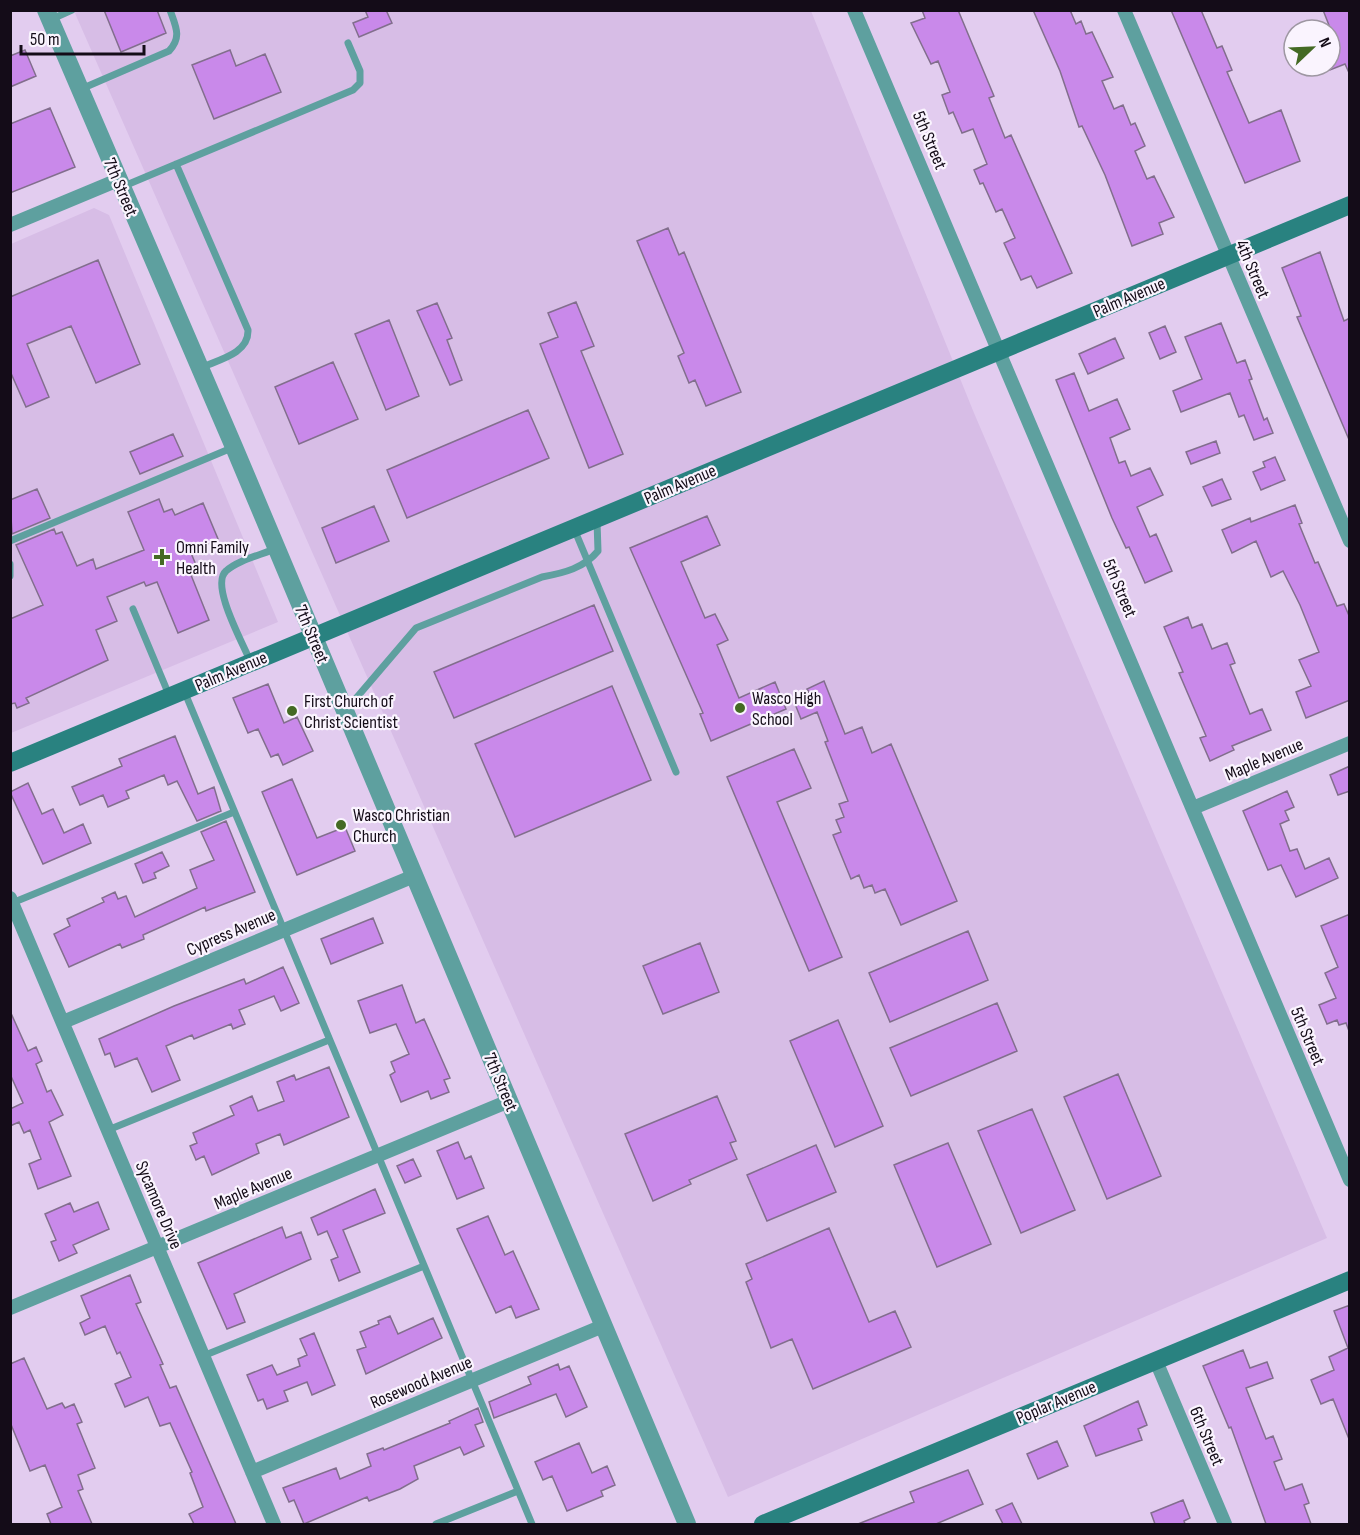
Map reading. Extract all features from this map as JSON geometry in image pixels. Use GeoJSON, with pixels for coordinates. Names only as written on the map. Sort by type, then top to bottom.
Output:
{"type":"FeatureCollection","features":[{"type":"Feature","properties":{"kind":"main road","name":"Palm Avenue"},"geometry":{"type":"LineString","coordinates":[[10,763],[1350,205]]}},
{"type":"Feature","properties":{"kind":"main road","name":"Poplar Avenue"},"geometry":{"type":"LineString","coordinates":[[763,1524],[1350,1280]]}},
{"type":"Feature","properties":{"kind":"street","name":"5th Street"},"geometry":{"type":"LineString","coordinates":[[854,10],[1350,1180]]}},
{"type":"Feature","properties":{"kind":"street","name":"4th Street"},"geometry":{"type":"LineString","coordinates":[[1124,10],[1350,541]]}},
{"type":"Feature","properties":{"kind":"street","name":"7th Street"},"geometry":{"type":"LineString","coordinates":[[48,15],[277,548],[687,1524]]}},
{"type":"Feature","properties":{"kind":"street"},"geometry":{"type":"LineString","coordinates":[[10,225],[120,184]]}},
{"type":"Feature","properties":{"kind":"street","name":"Maple Avenue"},"geometry":{"type":"LineString","coordinates":[[1193,808],[1350,743]]}},
{"type":"Feature","properties":{"kind":"street","name":"Cypress Avenue"},"geometry":{"type":"LineString","coordinates":[[63,1022],[414,876]]}},
{"type":"Feature","properties":{"kind":"street","name":"Sycamore Drive"},"geometry":{"type":"LineString","coordinates":[[11,901],[274,1524]]}},
{"type":"Feature","properties":{"kind":"street","name":"Maple Avenue"},"geometry":{"type":"LineString","coordinates":[[10,1308],[509,1101]]}},
{"type":"Feature","properties":{"kind":"street","name":"Rosewood Avenue"},"geometry":{"type":"LineString","coordinates":[[252,1472],[603,1326]]}},
{"type":"Feature","properties":{"kind":"street","name":"6th Street"},"geometry":{"type":"LineString","coordinates":[[1156,1361],[1225,1524]]}},
{"type":"Feature","properties":{"kind":"lane"},"geometry":{"type":"LineString","coordinates":[[48,15],[72,10]]}},
{"type":"Feature","properties":{"kind":"lane"},"geometry":{"type":"LineString","coordinates":[[80,90],[169,51],[177,43],[178,36],[170,10]]}},
{"type":"Feature","properties":{"kind":"lane"},"geometry":{"type":"LineString","coordinates":[[120,184],[176,164],[353,90],[360,83],[360,71],[348,43]]}},
{"type":"Feature","properties":{"kind":"lane"},"geometry":{"type":"LineString","coordinates":[[176,164],[248,330],[246,343],[239,350],[199,368]]}},
{"type":"Feature","properties":{"kind":"lane"},"geometry":{"type":"LineString","coordinates":[[10,541],[234,447]]}},
{"type":"Feature","properties":{"kind":"lane"},"geometry":{"type":"LineString","coordinates":[[345,711],[416,628],[542,577],[562,573],[589,562],[598,551],[597,519]]}},
{"type":"Feature","properties":{"kind":"lane"},"geometry":{"type":"LineString","coordinates":[[574,528],[676,772]]}},
{"type":"Feature","properties":{"kind":"lane"},"geometry":{"type":"LineString","coordinates":[[251,663],[220,591],[220,578],[226,570],[277,548]]}},
{"type":"Feature","properties":{"kind":"lane"},"geometry":{"type":"LineString","coordinates":[[10,564],[10,576]]}},
{"type":"Feature","properties":{"kind":"lane"},"geometry":{"type":"LineString","coordinates":[[133,609],[234,812],[532,1524]]}},
{"type":"Feature","properties":{"kind":"lane"},"geometry":{"type":"LineString","coordinates":[[11,901],[234,812]]}},
{"type":"Feature","properties":{"kind":"lane"},"geometry":{"type":"LineString","coordinates":[[108,1130],[329,1040]]}},
{"type":"Feature","properties":{"kind":"lane"},"geometry":{"type":"LineString","coordinates":[[203,1356],[424,1266]]}},
{"type":"Feature","properties":{"kind":"lane"},"geometry":{"type":"LineString","coordinates":[[436,1524],[518,1491]]}},
{"type":"Feature","properties":{"kind":"shaded area","name":"Wasco High School"},"geometry":{"type":"Polygon","coordinates":[[[74,11],[811,11],[974,413],[1327,1238],[728,1497],[74,11]]]}},
{"type":"Feature","properties":{"kind":"shaded area"},"geometry":{"type":"Polygon","coordinates":[[[94,208],[109,215],[278,622],[11,733],[11,244],[94,208]]]}},
{"type":"Feature","properties":{"kind":"building"},"geometry":{"type":"Polygon","coordinates":[[[104,10],[157,10],[166,33],[121,52],[104,10]]]}},
{"type":"Feature","properties":{"kind":"building"},"geometry":{"type":"Polygon","coordinates":[[[365,10],[386,10],[392,23],[359,37],[353,23],[368,17],[365,10]]]}},
{"type":"Feature","properties":{"kind":"building"},"geometry":{"type":"Polygon","coordinates":[[[922,10],[958,10],[994,96],[989,98],[1005,138],[1011,135],[1072,273],[1037,288],[1031,276],[1021,280],[1004,243],[1015,238],[1002,209],[996,212],[983,183],[980,184],[974,170],[987,164],[973,129],[962,133],[953,112],[949,114],[942,95],[950,92],[938,61],[931,64],[911,23],[925,18],[922,10]]]}},
{"type":"Feature","properties":{"kind":"building"},"geometry":{"type":"Polygon","coordinates":[[[1033,10],[1070,10],[1076,24],[1081,21],[1086,34],[1092,32],[1113,77],[1102,81],[1114,109],[1123,105],[1131,125],[1135,123],[1145,146],[1135,151],[1147,179],[1154,176],[1174,217],[1159,223],[1163,234],[1132,246],[1105,175],[1082,126],[1079,127],[1060,71],[1033,10]]]}},
{"type":"Feature","properties":{"kind":"building"},"geometry":{"type":"Polygon","coordinates":[[[1171,10],[1201,10],[1217,48],[1222,46],[1232,70],[1227,72],[1249,123],[1281,110],[1300,161],[1245,183],[1171,10]]]}},
{"type":"Feature","properties":{"kind":"building"},"geometry":{"type":"Polygon","coordinates":[[[1323,10],[1350,10],[1350,75],[1345,64],[1342,65],[1342,18],[1326,18],[1323,10]]]}},
{"type":"Feature","properties":{"kind":"building"},"geometry":{"type":"Polygon","coordinates":[[[25,50],[36,76],[10,87],[10,56],[25,50]]]}},
{"type":"Feature","properties":{"kind":"building"},"geometry":{"type":"Polygon","coordinates":[[[230,50],[236,66],[265,54],[281,92],[214,119],[192,65],[230,50]]]}},
{"type":"Feature","properties":{"kind":"building"},"geometry":{"type":"Polygon","coordinates":[[[50,108],[75,167],[10,193],[10,124],[50,108]]]}},
{"type":"Feature","properties":{"kind":"building"},"geometry":{"type":"Polygon","coordinates":[[[668,228],[679,255],[684,252],[741,392],[706,406],[695,380],[689,383],[678,356],[684,353],[637,241],[668,228]]]}},
{"type":"Feature","properties":{"kind":"building"},"geometry":{"type":"Polygon","coordinates":[[[1320,252],[1344,321],[1350,318],[1350,442],[1297,317],[1301,316],[1282,268],[1320,252]]]}},
{"type":"Feature","properties":{"kind":"building"},"geometry":{"type":"Polygon","coordinates":[[[98,260],[140,364],[96,383],[71,326],[27,344],[49,397],[26,407],[10,371],[10,297],[98,260]]]}},
{"type":"Feature","properties":{"kind":"building"},"geometry":{"type":"Polygon","coordinates":[[[576,302],[594,346],[581,351],[623,454],[589,468],[540,344],[558,337],[548,313],[576,302]]]}},
{"type":"Feature","properties":{"kind":"building"},"geometry":{"type":"Polygon","coordinates":[[[437,303],[452,338],[447,340],[462,380],[450,385],[417,311],[437,303]]]}},
{"type":"Feature","properties":{"kind":"building"},"geometry":{"type":"Polygon","coordinates":[[[389,320],[419,396],[386,410],[355,334],[389,320]]]}},
{"type":"Feature","properties":{"kind":"building"},"geometry":{"type":"Polygon","coordinates":[[[1221,323],[1237,363],[1245,360],[1252,379],[1249,380],[1264,420],[1267,418],[1273,433],[1254,440],[1244,415],[1239,417],[1230,393],[1181,412],[1173,391],[1202,379],[1185,337],[1221,323]]]}},
{"type":"Feature","properties":{"kind":"building"},"geometry":{"type":"Polygon","coordinates":[[[1165,326],[1176,352],[1160,359],[1149,333],[1165,326]]]}},
{"type":"Feature","properties":{"kind":"building"},"geometry":{"type":"Polygon","coordinates":[[[1115,338],[1124,358],[1088,374],[1079,354],[1115,338]]]}},
{"type":"Feature","properties":{"kind":"building"},"geometry":{"type":"Polygon","coordinates":[[[333,362],[358,419],[299,444],[275,387],[333,362]]]}},
{"type":"Feature","properties":{"kind":"building"},"geometry":{"type":"Polygon","coordinates":[[[1074,373],[1089,411],[1117,399],[1130,429],[1110,438],[1119,463],[1125,461],[1131,476],[1150,468],[1163,495],[1137,507],[1150,537],[1156,534],[1172,571],[1145,583],[1129,547],[1126,548],[1112,518],[1056,380],[1074,373]]]}},
{"type":"Feature","properties":{"kind":"building"},"geometry":{"type":"Polygon","coordinates":[[[528,410],[549,458],[407,518],[387,470],[528,410]]]}},
{"type":"Feature","properties":{"kind":"building"},"geometry":{"type":"Polygon","coordinates":[[[173,434],[183,456],[140,474],[130,452],[173,434]]]}},
{"type":"Feature","properties":{"kind":"building"},"geometry":{"type":"Polygon","coordinates":[[[1216,441],[1220,453],[1191,464],[1186,452],[1216,441]]]}},
{"type":"Feature","properties":{"kind":"building"},"geometry":{"type":"Polygon","coordinates":[[[1275,457],[1285,480],[1261,490],[1253,472],[1265,467],[1263,462],[1275,457]]]}},
{"type":"Feature","properties":{"kind":"building"},"geometry":{"type":"Polygon","coordinates":[[[1222,479],[1231,499],[1212,506],[1203,487],[1222,479]]]}},
{"type":"Feature","properties":{"kind":"building"},"geometry":{"type":"Polygon","coordinates":[[[37,489],[50,518],[12,534],[10,500],[37,489]]]}},
{"type":"Feature","properties":{"kind":"building"},"geometry":{"type":"Polygon","coordinates":[[[159,499],[164,512],[172,509],[175,515],[203,503],[218,539],[191,553],[199,572],[191,575],[209,620],[178,633],[157,582],[146,586],[144,582],[107,597],[117,621],[96,630],[108,660],[26,698],[29,703],[17,708],[15,703],[10,704],[10,619],[43,605],[16,545],[54,529],[56,534],[62,532],[77,566],[93,559],[96,569],[144,550],[128,512],[159,499]]]}},
{"type":"Feature","properties":{"kind":"building"},"geometry":{"type":"Polygon","coordinates":[[[1295,505],[1302,523],[1299,524],[1315,563],[1318,562],[1337,606],[1344,604],[1350,618],[1350,700],[1306,718],[1296,692],[1311,686],[1299,660],[1319,652],[1300,605],[1283,571],[1271,577],[1256,541],[1232,553],[1222,530],[1250,518],[1251,522],[1295,505]]]}},
{"type":"Feature","properties":{"kind":"building"},"geometry":{"type":"Polygon","coordinates":[[[374,506],[389,541],[336,563],[322,528],[374,506]]]}},
{"type":"Feature","properties":{"kind":"building"},"geometry":{"type":"Polygon","coordinates":[[[707,516],[720,545],[681,562],[705,618],[715,614],[728,640],[717,645],[739,698],[775,682],[786,709],[711,741],[700,714],[703,713],[630,548],[707,516]]]}},
{"type":"Feature","properties":{"kind":"building"},"geometry":{"type":"Polygon","coordinates":[[[594,605],[613,651],[454,718],[434,672],[594,605]]]}},
{"type":"Feature","properties":{"kind":"building"},"geometry":{"type":"Polygon","coordinates":[[[1188,617],[1192,628],[1202,624],[1212,649],[1227,643],[1235,663],[1230,665],[1250,714],[1262,709],[1271,730],[1232,746],[1234,750],[1210,761],[1200,738],[1206,736],[1179,673],[1183,672],[1164,627],[1188,617]]]}},
{"type":"Feature","properties":{"kind":"building"},"geometry":{"type":"Polygon","coordinates":[[[824,681],[845,734],[862,727],[872,753],[891,744],[957,901],[901,925],[885,889],[875,893],[872,885],[864,888],[859,875],[851,879],[833,835],[841,832],[836,820],[844,817],[839,804],[848,801],[825,742],[828,741],[817,712],[801,719],[793,699],[809,692],[807,689],[824,681]]]}},
{"type":"Feature","properties":{"kind":"building"},"geometry":{"type":"Polygon","coordinates":[[[268,684],[284,723],[297,717],[313,751],[283,765],[278,754],[271,757],[258,729],[248,733],[233,698],[268,684]]]}},
{"type":"Feature","properties":{"kind":"building"},"geometry":{"type":"Polygon","coordinates":[[[612,686],[651,780],[515,837],[475,744],[612,686]]]}},
{"type":"Feature","properties":{"kind":"building"},"geometry":{"type":"Polygon","coordinates":[[[175,736],[198,794],[214,787],[221,811],[197,821],[177,781],[168,785],[164,775],[126,791],[129,798],[108,807],[103,795],[80,805],[72,787],[122,766],[119,759],[175,736]]]}},
{"type":"Feature","properties":{"kind":"building"},"geometry":{"type":"Polygon","coordinates":[[[794,749],[811,788],[777,802],[842,957],[809,971],[727,777],[794,749]]]}},
{"type":"Feature","properties":{"kind":"building"},"geometry":{"type":"Polygon","coordinates":[[[1350,766],[1350,791],[1338,795],[1330,775],[1350,766]]]}},
{"type":"Feature","properties":{"kind":"building"},"geometry":{"type":"Polygon","coordinates":[[[292,779],[317,838],[345,827],[355,851],[297,875],[262,792],[292,779]]]}},
{"type":"Feature","properties":{"kind":"building"},"geometry":{"type":"Polygon","coordinates":[[[28,783],[42,814],[53,809],[64,833],[83,824],[91,843],[43,864],[10,792],[28,783]]]}},
{"type":"Feature","properties":{"kind":"building"},"geometry":{"type":"Polygon","coordinates":[[[1287,791],[1294,807],[1285,811],[1289,820],[1280,824],[1290,851],[1297,849],[1305,869],[1329,858],[1338,878],[1296,897],[1281,865],[1268,870],[1243,811],[1287,791]]]}},
{"type":"Feature","properties":{"kind":"building"},"geometry":{"type":"Polygon","coordinates":[[[226,821],[255,892],[206,911],[205,907],[143,935],[144,939],[122,948],[120,944],[69,967],[54,934],[70,926],[67,919],[104,902],[102,898],[115,892],[118,899],[126,896],[135,917],[197,888],[190,870],[214,860],[201,832],[226,821]]]}},
{"type":"Feature","properties":{"kind":"building"},"geometry":{"type":"Polygon","coordinates":[[[162,852],[169,866],[154,873],[156,878],[143,883],[135,864],[162,852]]]}},
{"type":"Feature","properties":{"kind":"building"},"geometry":{"type":"Polygon","coordinates":[[[1350,914],[1349,1031],[1346,1023],[1339,1025],[1337,1020],[1327,1024],[1319,1005],[1336,998],[1325,973],[1338,967],[1321,926],[1350,914]]]}},
{"type":"Feature","properties":{"kind":"building"},"geometry":{"type":"Polygon","coordinates":[[[373,918],[383,943],[331,964],[321,939],[373,918]]]}},
{"type":"Feature","properties":{"kind":"building"},"geometry":{"type":"Polygon","coordinates":[[[968,931],[988,980],[890,1022],[869,973],[968,931]]]}},
{"type":"Feature","properties":{"kind":"building"},"geometry":{"type":"Polygon","coordinates":[[[700,943],[719,992],[663,1014],[643,966],[700,943]]]}},
{"type":"Feature","properties":{"kind":"building"},"geometry":{"type":"Polygon","coordinates":[[[283,967],[299,1003],[281,1011],[274,996],[239,1010],[245,1024],[233,1029],[231,1024],[194,1039],[192,1035],[166,1046],[180,1080],[152,1092],[137,1058],[115,1067],[110,1053],[105,1055],[99,1039],[174,1006],[244,979],[246,984],[283,967]]]}},
{"type":"Feature","properties":{"kind":"building"},"geometry":{"type":"Polygon","coordinates":[[[402,985],[416,1023],[424,1019],[450,1078],[444,1080],[449,1092],[431,1099],[428,1091],[401,1102],[390,1075],[395,1072],[391,1062],[409,1054],[396,1024],[370,1033],[358,1001],[402,985]]]}},
{"type":"Feature","properties":{"kind":"building"},"geometry":{"type":"Polygon","coordinates":[[[997,1003],[1017,1051],[911,1096],[890,1048],[997,1003]]]}},
{"type":"Feature","properties":{"kind":"building"},"geometry":{"type":"Polygon","coordinates":[[[10,1011],[28,1051],[36,1047],[42,1061],[36,1064],[47,1092],[51,1090],[63,1115],[49,1122],[71,1176],[38,1189],[29,1164],[41,1159],[30,1130],[24,1133],[19,1122],[10,1126],[10,1109],[23,1103],[10,1074],[10,1011]]]}},
{"type":"Feature","properties":{"kind":"building"},"geometry":{"type":"Polygon","coordinates":[[[838,1020],[883,1126],[835,1147],[790,1041],[838,1020]]]}},
{"type":"Feature","properties":{"kind":"building"},"geometry":{"type":"Polygon","coordinates":[[[329,1067],[349,1117],[284,1145],[280,1134],[256,1144],[259,1153],[212,1175],[204,1156],[196,1160],[190,1146],[197,1143],[193,1133],[234,1115],[230,1106],[252,1096],[258,1111],[284,1101],[277,1082],[294,1075],[296,1080],[329,1067]]]}},
{"type":"Feature","properties":{"kind":"building"},"geometry":{"type":"Polygon","coordinates":[[[1118,1074],[1161,1176],[1107,1199],[1064,1097],[1118,1074]]]}},
{"type":"Feature","properties":{"kind":"building"},"geometry":{"type":"Polygon","coordinates":[[[717,1096],[736,1141],[730,1143],[737,1159],[689,1180],[691,1184],[653,1201],[625,1134],[717,1096]]]}},
{"type":"Feature","properties":{"kind":"building"},"geometry":{"type":"Polygon","coordinates":[[[1032,1109],[1075,1210],[1021,1233],[978,1131],[1032,1109]]]}},
{"type":"Feature","properties":{"kind":"building"},"geometry":{"type":"Polygon","coordinates":[[[458,1142],[465,1159],[471,1156],[484,1188],[457,1199],[437,1151],[458,1142]]]}},
{"type":"Feature","properties":{"kind":"building"},"geometry":{"type":"Polygon","coordinates":[[[948,1143],[991,1244],[937,1267],[894,1165],[948,1143]]]}},
{"type":"Feature","properties":{"kind":"building"},"geometry":{"type":"Polygon","coordinates":[[[816,1145],[836,1192],[767,1221],[747,1175],[816,1145]]]}},
{"type":"Feature","properties":{"kind":"building"},"geometry":{"type":"Polygon","coordinates":[[[413,1159],[421,1176],[405,1183],[397,1166],[413,1159]]]}},
{"type":"Feature","properties":{"kind":"building"},"geometry":{"type":"Polygon","coordinates":[[[375,1189],[385,1213],[343,1230],[360,1272],[339,1281],[331,1260],[338,1257],[327,1231],[318,1235],[311,1218],[375,1189]]]}},
{"type":"Feature","properties":{"kind":"building"},"geometry":{"type":"Polygon","coordinates":[[[98,1202],[109,1229],[73,1245],[77,1253],[59,1261],[51,1242],[56,1240],[45,1214],[70,1203],[74,1212],[98,1202]]]}},
{"type":"Feature","properties":{"kind":"building"},"geometry":{"type":"Polygon","coordinates":[[[488,1216],[505,1255],[513,1251],[539,1309],[516,1318],[511,1306],[496,1313],[457,1229],[488,1216]]]}},
{"type":"Feature","properties":{"kind":"building"},"geometry":{"type":"Polygon","coordinates":[[[282,1227],[286,1238],[301,1232],[311,1259],[234,1294],[245,1322],[227,1329],[198,1263],[282,1227]]]}},
{"type":"Feature","properties":{"kind":"building"},"geometry":{"type":"Polygon","coordinates":[[[829,1228],[869,1322],[895,1311],[911,1347],[813,1389],[792,1339],[771,1348],[746,1282],[752,1279],[746,1264],[829,1228]]]}},
{"type":"Feature","properties":{"kind":"building"},"geometry":{"type":"Polygon","coordinates":[[[130,1275],[141,1302],[136,1304],[163,1364],[160,1365],[170,1388],[176,1386],[236,1524],[194,1524],[189,1514],[203,1507],[190,1473],[192,1472],[170,1423],[160,1426],[148,1397],[125,1407],[115,1384],[131,1377],[120,1352],[117,1354],[105,1326],[85,1335],[80,1323],[90,1318],[81,1296],[130,1275]]]}},
{"type":"Feature","properties":{"kind":"building"},"geometry":{"type":"Polygon","coordinates":[[[1350,1305],[1349,1439],[1333,1399],[1321,1404],[1311,1380],[1334,1370],[1329,1357],[1348,1348],[1334,1311],[1350,1305]]]}},
{"type":"Feature","properties":{"kind":"building"},"geometry":{"type":"Polygon","coordinates":[[[390,1316],[398,1334],[433,1318],[442,1338],[366,1374],[357,1350],[366,1347],[360,1332],[379,1324],[378,1321],[390,1316]]]}},
{"type":"Feature","properties":{"kind":"building"},"geometry":{"type":"Polygon","coordinates":[[[314,1333],[335,1385],[312,1395],[307,1382],[284,1391],[288,1401],[267,1409],[263,1399],[258,1401],[247,1375],[272,1365],[277,1375],[300,1366],[298,1359],[307,1355],[300,1339],[314,1333]]]}},
{"type":"Feature","properties":{"kind":"building"},"geometry":{"type":"Polygon","coordinates":[[[1243,1350],[1250,1368],[1267,1362],[1273,1378],[1246,1388],[1266,1439],[1273,1436],[1282,1459],[1274,1462],[1285,1490],[1302,1484],[1309,1503],[1304,1505],[1311,1524],[1266,1524],[1231,1427],[1229,1428],[1203,1366],[1243,1350]]]}},
{"type":"Feature","properties":{"kind":"building"},"geometry":{"type":"Polygon","coordinates":[[[24,1358],[47,1409],[62,1403],[65,1408],[74,1404],[82,1422],[77,1424],[95,1468],[78,1475],[83,1489],[78,1491],[92,1524],[51,1524],[47,1514],[62,1507],[45,1465],[30,1471],[10,1422],[10,1364],[24,1358]]]}},
{"type":"Feature","properties":{"kind":"building"},"geometry":{"type":"Polygon","coordinates":[[[558,1364],[560,1370],[569,1366],[587,1407],[566,1417],[556,1394],[494,1418],[489,1402],[531,1384],[528,1377],[558,1364]]]}},
{"type":"Feature","properties":{"kind":"building"},"geometry":{"type":"Polygon","coordinates":[[[1138,1401],[1147,1425],[1138,1429],[1142,1440],[1096,1456],[1084,1426],[1138,1401]]]}},
{"type":"Feature","properties":{"kind":"building"},"geometry":{"type":"Polygon","coordinates":[[[478,1408],[483,1422],[475,1425],[484,1446],[464,1455],[460,1447],[414,1466],[418,1479],[400,1489],[369,1501],[367,1497],[304,1524],[294,1500],[289,1502],[283,1488],[336,1468],[340,1479],[371,1466],[367,1454],[383,1448],[384,1450],[450,1423],[449,1421],[478,1408]]]}},
{"type":"Feature","properties":{"kind":"building"},"geometry":{"type":"Polygon","coordinates":[[[1057,1441],[1068,1466],[1038,1479],[1027,1454],[1057,1441]]]}},
{"type":"Feature","properties":{"kind":"building"},"geometry":{"type":"Polygon","coordinates":[[[579,1443],[592,1473],[607,1466],[615,1485],[601,1491],[603,1496],[567,1511],[552,1476],[543,1480],[535,1462],[579,1443]]]}},
{"type":"Feature","properties":{"kind":"building"},"geometry":{"type":"Polygon","coordinates":[[[968,1470],[983,1504],[936,1524],[858,1524],[914,1502],[910,1492],[968,1470]]]}},
{"type":"Feature","properties":{"kind":"building"},"geometry":{"type":"Polygon","coordinates":[[[1183,1500],[1190,1518],[1184,1521],[1185,1524],[1155,1524],[1151,1513],[1183,1500]]]}},
{"type":"Feature","properties":{"kind":"building"},"geometry":{"type":"Polygon","coordinates":[[[1012,1503],[1022,1524],[1003,1524],[996,1510],[1012,1503]]]}},
{"type":"Feature","properties":{"kind":"place","name":"Omni Family Health"},"geometry":{"type":"Point","coordinates":[162,557]}},
{"type":"Feature","properties":{"kind":"place","name":"Wasco High School"},"geometry":{"type":"Point","coordinates":[740,708]}},
{"type":"Feature","properties":{"kind":"place","name":"First Church of Christ Scientist"},"geometry":{"type":"Point","coordinates":[292,711]}},
{"type":"Feature","properties":{"kind":"place","name":"Wasco Christian Church"},"geometry":{"type":"Point","coordinates":[341,825]}}]}
